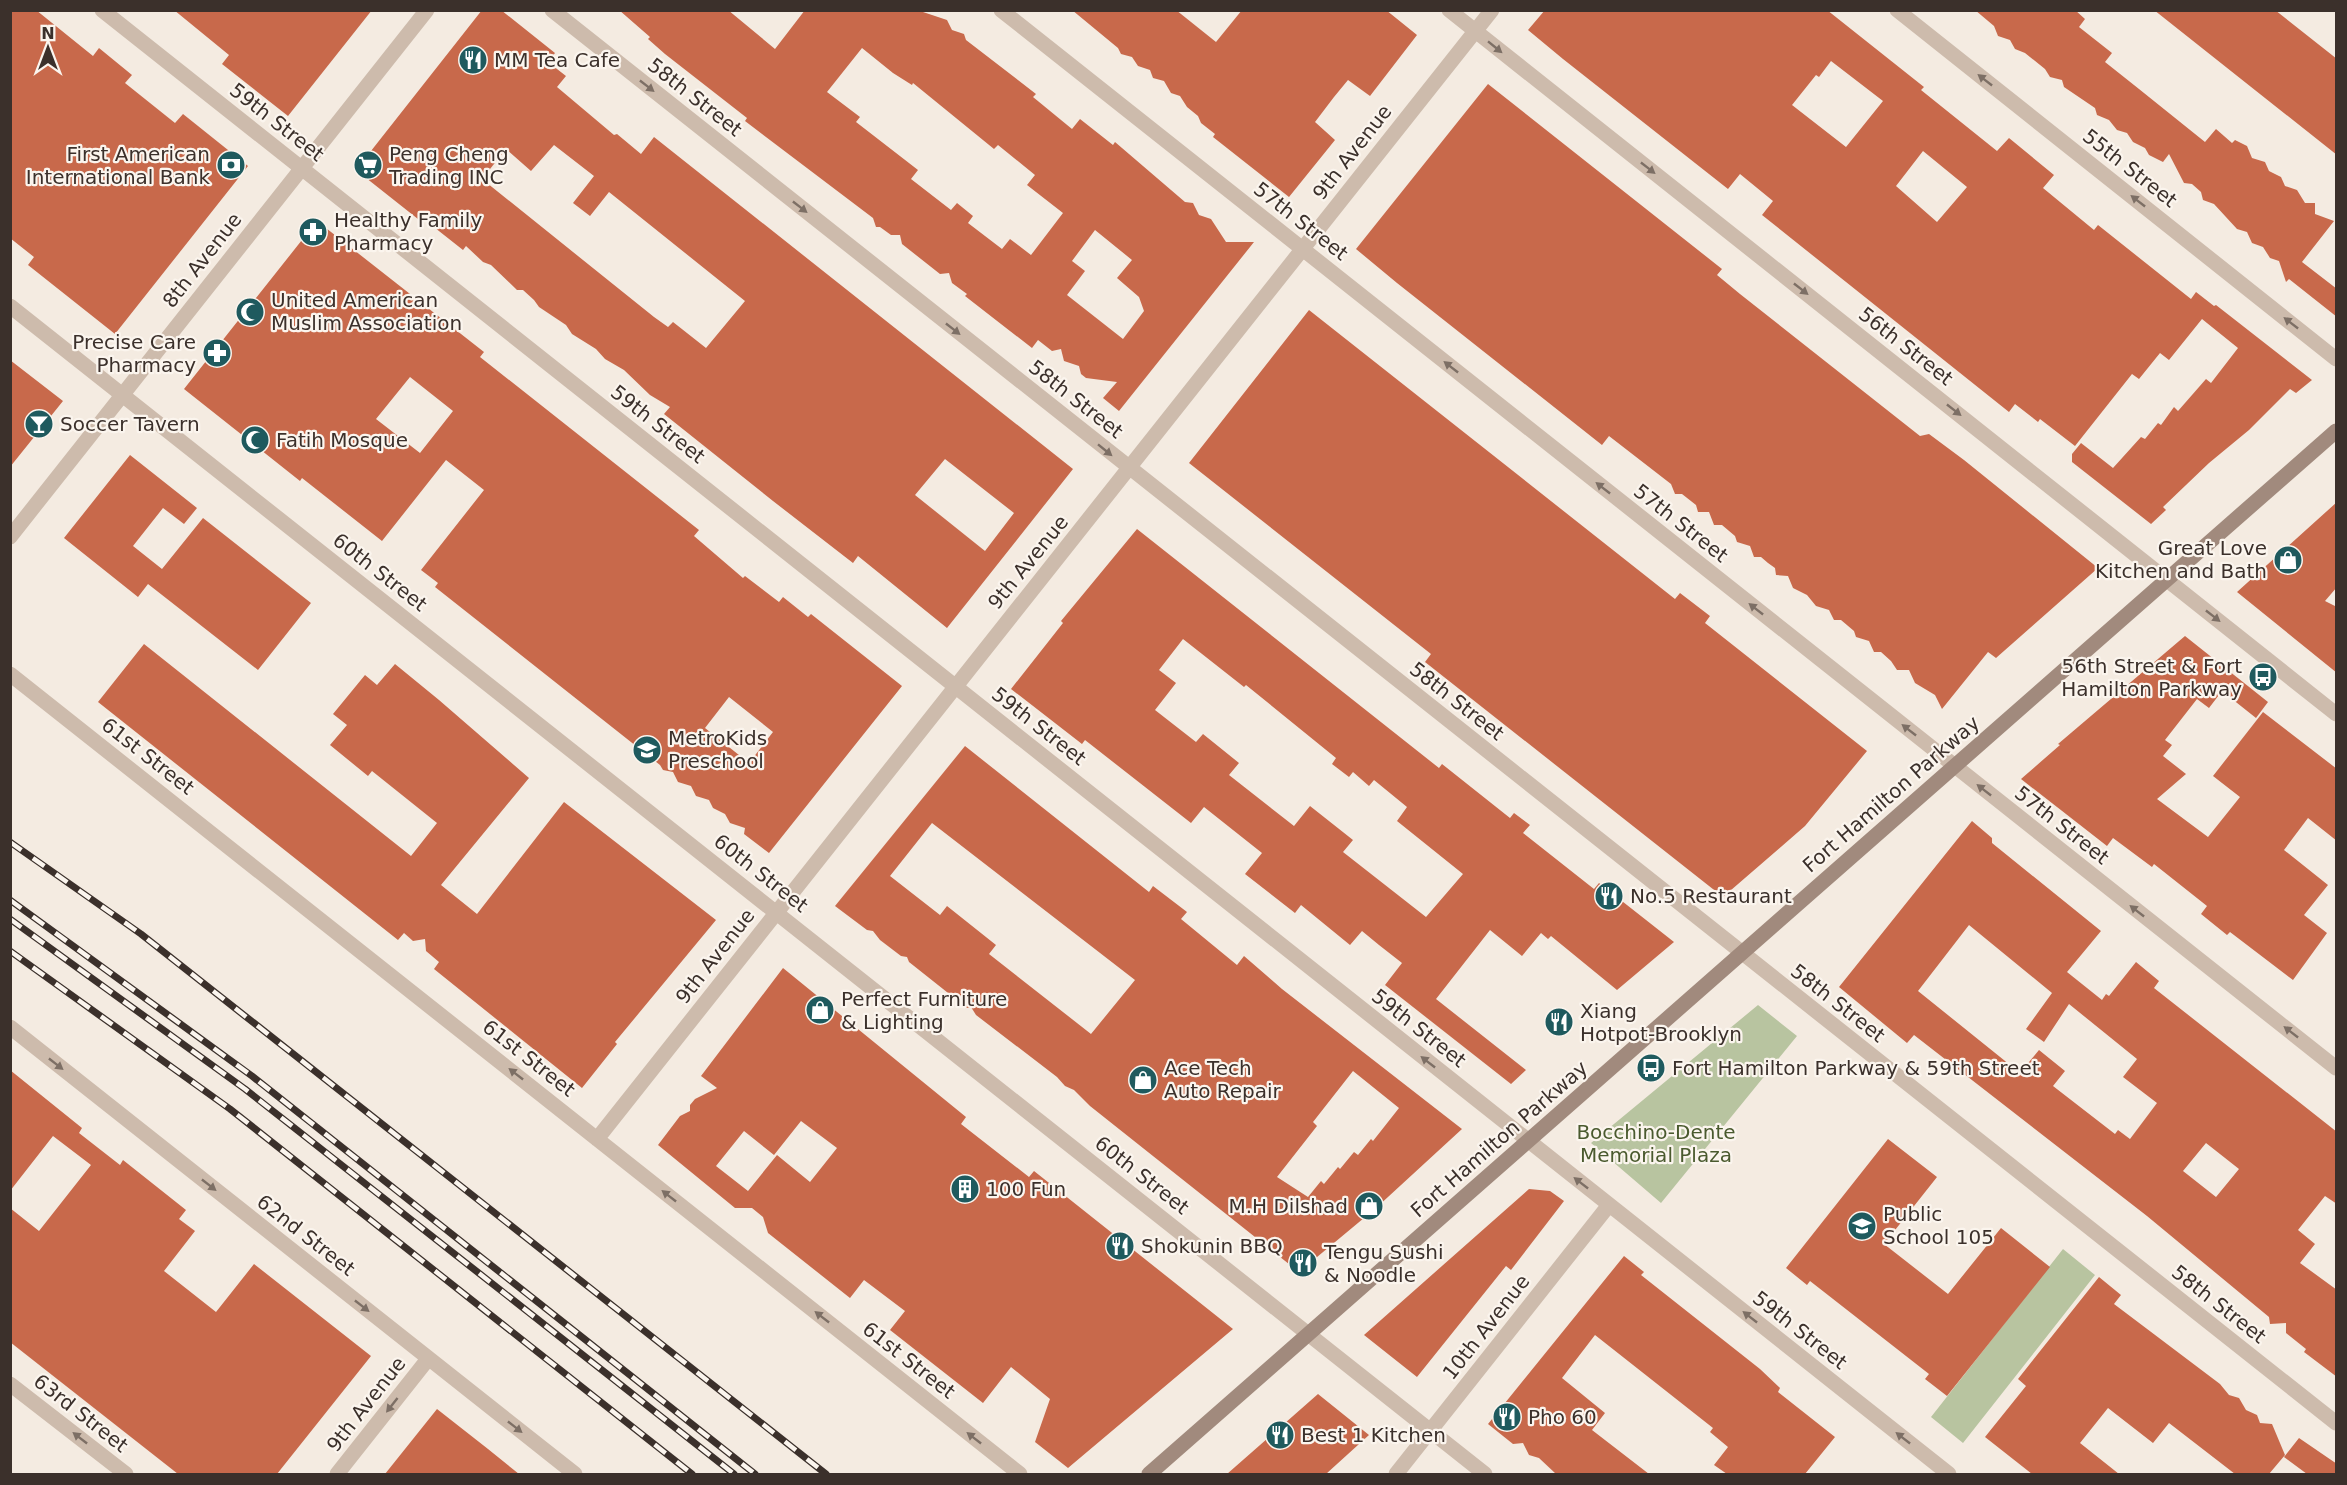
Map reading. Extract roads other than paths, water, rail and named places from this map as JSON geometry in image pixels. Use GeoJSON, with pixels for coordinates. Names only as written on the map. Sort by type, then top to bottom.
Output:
{"type":"FeatureCollection","features":[{"type":"Feature","properties":{"kind":"main road","name":"Fort Hamilton Parkway"},"geometry":{"type":"LineString","coordinates":[[1149,1474],[2337,431]]}},
{"type":"Feature","properties":{"kind":"street","name":"59th Street"},"geometry":{"type":"LineString","coordinates":[[102,10],[1949,1474]]}},
{"type":"Feature","properties":{"kind":"street","name":"8th Avenue"},"geometry":{"type":"LineString","coordinates":[[10,537],[427,10]]}},
{"type":"Feature","properties":{"kind":"street","name":"58th Street"},"geometry":{"type":"LineString","coordinates":[[552,10],[2337,1423]]}},
{"type":"Feature","properties":{"kind":"street","name":"57th Street"},"geometry":{"type":"LineString","coordinates":[[1001,10],[2337,1068]]}},
{"type":"Feature","properties":{"kind":"street","name":"56th Street"},"geometry":{"type":"LineString","coordinates":[[1449,10],[2337,714]]}},
{"type":"Feature","properties":{"kind":"street","name":"9th Avenue"},"geometry":{"type":"LineString","coordinates":[[597,1139],[1492,10]]}},
{"type":"Feature","properties":{"kind":"street","name":"55th Street"},"geometry":{"type":"LineString","coordinates":[[1897,10],[2337,359]]}},
{"type":"Feature","properties":{"kind":"street","name":"60th Street"},"geometry":{"type":"LineString","coordinates":[[10,306],[1485,1474]]}},
{"type":"Feature","properties":{"kind":"street","name":"61st Street"},"geometry":{"type":"LineString","coordinates":[[10,674],[1020,1474]]}},
{"type":"Feature","properties":{"kind":"street","name":"62nd Street"},"geometry":{"type":"LineString","coordinates":[[10,1027],[575,1474]]}},
{"type":"Feature","properties":{"kind":"street","name":"10th Avenue"},"geometry":{"type":"LineString","coordinates":[[1396,1474],[1609,1204]]}},
{"type":"Feature","properties":{"kind":"street","name":"9th Avenue"},"geometry":{"type":"LineString","coordinates":[[337,1474],[428,1359]]}},
{"type":"Feature","properties":{"kind":"street","name":"63rd Street"},"geometry":{"type":"LineString","coordinates":[[10,1384],[126,1474]]}},
{"type":"Feature","properties":{"kind":"railway"},"geometry":{"type":"LineString","coordinates":[[10,842],[141,934],[826,1474]]}},
{"type":"Feature","properties":{"kind":"railway"},"geometry":{"type":"LineString","coordinates":[[10,900],[252,1076],[755,1474]]}},
{"type":"Feature","properties":{"kind":"railway"},"geometry":{"type":"LineString","coordinates":[[10,919],[245,1089],[734,1474]]}},
{"type":"Feature","properties":{"kind":"railway"},"geometry":{"type":"LineString","coordinates":[[10,951],[230,1109],[692,1474]]}},
{"type":"Feature","properties":{"kind":"place","name":"MM Tea Cafe"},"geometry":{"type":"Point","coordinates":[473,60]}},
{"type":"Feature","properties":{"kind":"place","name":"First American International Bank"},"geometry":{"type":"Point","coordinates":[231,165]}},
{"type":"Feature","properties":{"kind":"place","name":"Peng Cheng Trading INC"},"geometry":{"type":"Point","coordinates":[368,165]}},
{"type":"Feature","properties":{"kind":"place","name":"Healthy Family Pharmacy"},"geometry":{"type":"Point","coordinates":[313,232]}},
{"type":"Feature","properties":{"kind":"place","name":"United American Muslim Association"},"geometry":{"type":"Point","coordinates":[250,312]}},
{"type":"Feature","properties":{"kind":"place","name":"Precise Care Pharmacy"},"geometry":{"type":"Point","coordinates":[217,353]}},
{"type":"Feature","properties":{"kind":"place","name":"Soccer Tavern"},"geometry":{"type":"Point","coordinates":[39,424]}},
{"type":"Feature","properties":{"kind":"place","name":"Fatih Mosque"},"geometry":{"type":"Point","coordinates":[255,440]}},
{"type":"Feature","properties":{"kind":"place","name":"Great Love Kitchen and Bath"},"geometry":{"type":"Point","coordinates":[2288,560]}},
{"type":"Feature","properties":{"kind":"place","name":"56th Street & Fort Hamilton Parkway"},"geometry":{"type":"Point","coordinates":[2263,677]}},
{"type":"Feature","properties":{"kind":"place","name":"MetroKids Preschool"},"geometry":{"type":"Point","coordinates":[647,750]}},
{"type":"Feature","properties":{"kind":"place","name":"No.5 Restaurant"},"geometry":{"type":"Point","coordinates":[1609,896]}},
{"type":"Feature","properties":{"kind":"place","name":"Perfect Furniture & Lighting"},"geometry":{"type":"Point","coordinates":[820,1010]}},
{"type":"Feature","properties":{"kind":"place","name":"Xiang Hotpot-Brooklyn"},"geometry":{"type":"Point","coordinates":[1559,1022]}},
{"type":"Feature","properties":{"kind":"place","name":"Fort Hamilton Parkway & 59th Street"},"geometry":{"type":"Point","coordinates":[1651,1068]}},
{"type":"Feature","properties":{"kind":"place","name":"Ace Tech Auto Repair"},"geometry":{"type":"Point","coordinates":[1143,1080]}},
{"type":"Feature","properties":{"kind":"place","name":"100 Fun"},"geometry":{"type":"Point","coordinates":[965,1189]}},
{"type":"Feature","properties":{"kind":"place","name":"M.H Dilshad"},"geometry":{"type":"Point","coordinates":[1369,1206]}},
{"type":"Feature","properties":{"kind":"place","name":"Public School 105"},"geometry":{"type":"Point","coordinates":[1862,1226]}},
{"type":"Feature","properties":{"kind":"place","name":"Shokunin BBQ"},"geometry":{"type":"Point","coordinates":[1120,1246]}},
{"type":"Feature","properties":{"kind":"place","name":"Tengu Sushi & Noodle"},"geometry":{"type":"Point","coordinates":[1303,1263]}},
{"type":"Feature","properties":{"kind":"place","name":"Pho 60"},"geometry":{"type":"Point","coordinates":[1507,1417]}},
{"type":"Feature","properties":{"kind":"place","name":"Best 1 Kitchen"},"geometry":{"type":"Point","coordinates":[1280,1435]}},
{"type":"Feature","properties":{"kind":"park label","name":"Bocchino-Dente Memorial Plaza"},"geometry":{"type":"Point","coordinates":[1656,1144]}}]}
